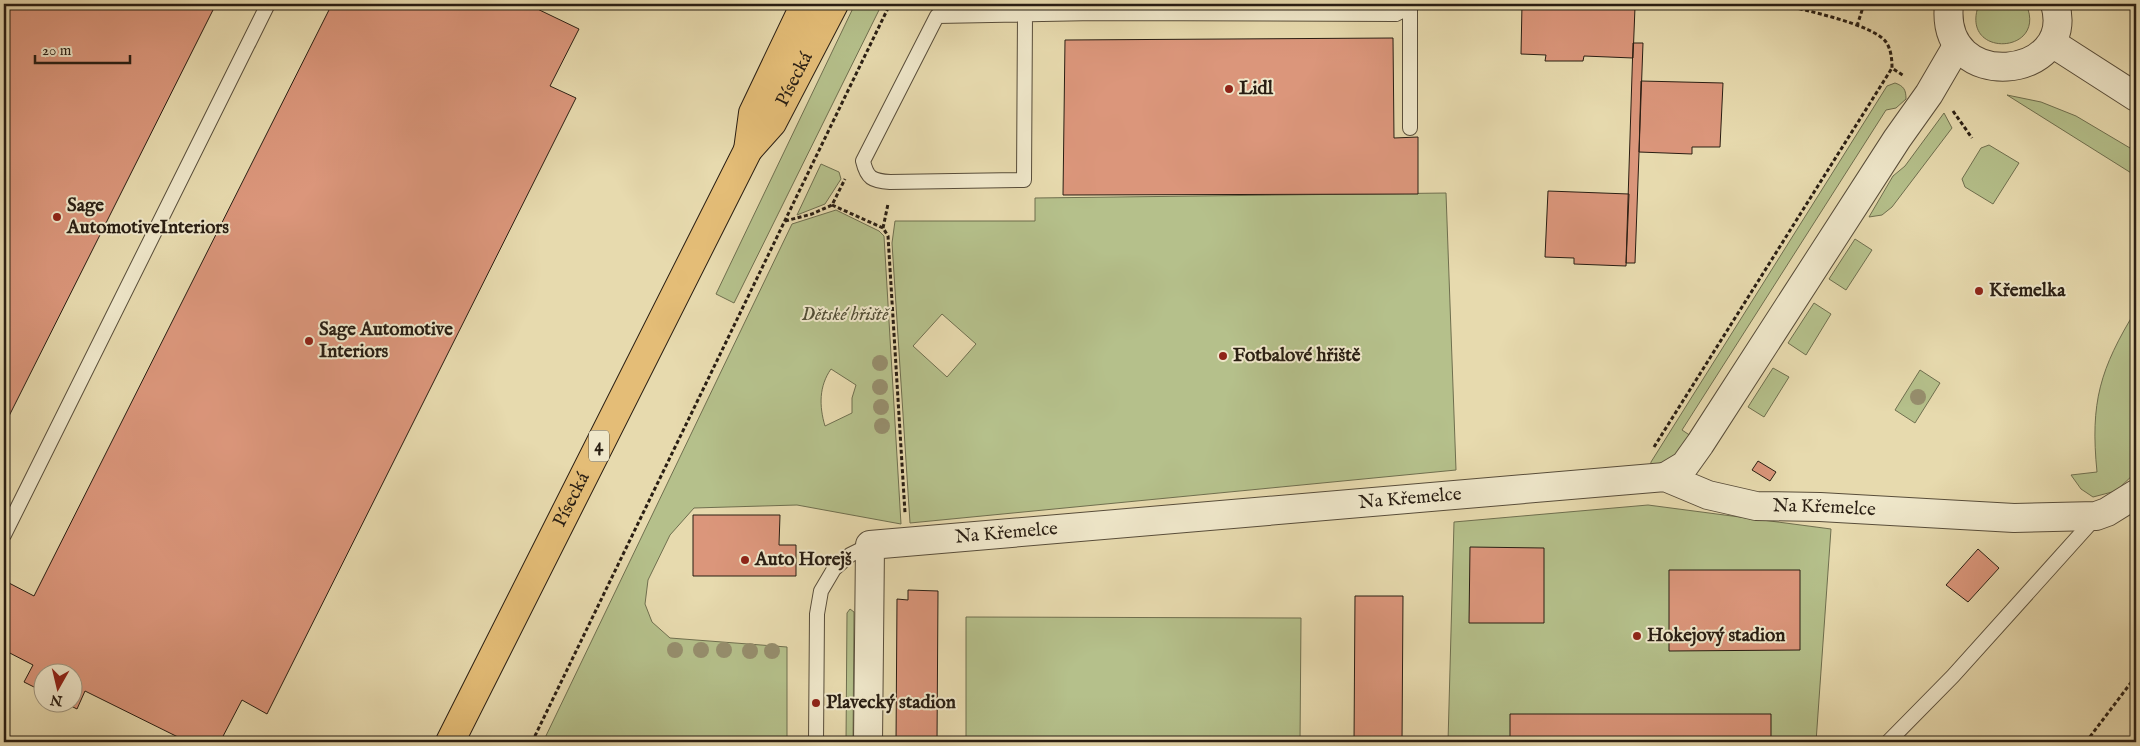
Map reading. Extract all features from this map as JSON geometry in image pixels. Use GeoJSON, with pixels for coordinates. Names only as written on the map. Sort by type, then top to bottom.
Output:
{"type":"FeatureCollection","features":[{"type":"Feature","properties":{"kind":"main road","name":"Písecká"},"geometry":{"type":"LineString","coordinates":[[748,150],[753,113],[805,4]]}},
{"type":"Feature","properties":{"kind":"main road","name":"Písecká"},"geometry":{"type":"LineString","coordinates":[[450,742],[748,150],[772,123],[834,4]]}},
{"type":"Feature","properties":{"kind":"street"},"geometry":{"type":"LineString","coordinates":[[1949,4],[1948,24],[1957,46],[1977,62],[2006,67],[2022,64],[2038,56],[2052,43],[2057,31],[2055,4]]}},
{"type":"Feature","properties":{"kind":"street"},"geometry":{"type":"LineString","coordinates":[[2052,43],[2136,97]]}},
{"type":"Feature","properties":{"kind":"street"},"geometry":{"type":"LineString","coordinates":[[1665,477],[1685,464],[1700,444],[1897,139],[1929,94],[1957,46]]}},
{"type":"Feature","properties":{"kind":"street","name":"Na Křemelce"},"geometry":{"type":"LineString","coordinates":[[870,545],[1665,477],[1708,495],[1756,506],[2014,518],[2096,516],[2108,512],[2136,494]]}},
{"type":"Feature","properties":{"kind":"street"},"geometry":{"type":"LineString","coordinates":[[868,742],[870,545]]}},
{"type":"Feature","properties":{"kind":"lane"},"geometry":{"type":"LineString","coordinates":[[4,535],[268,4]]}},
{"type":"Feature","properties":{"kind":"lane"},"geometry":{"type":"LineString","coordinates":[[1032,11],[1024,180],[874,181],[866,175],[863,161],[937,16],[1032,11],[1396,14],[1410,5]]}},
{"type":"Feature","properties":{"kind":"lane"},"geometry":{"type":"LineString","coordinates":[[1410,5],[1410,128]]}},
{"type":"Feature","properties":{"kind":"lane"},"geometry":{"type":"LineString","coordinates":[[1888,742],[1953,676],[2096,516]]}},
{"type":"Feature","properties":{"kind":"lane"},"geometry":{"type":"LineString","coordinates":[[816,742],[817,614],[820,591],[834,569],[850,555],[870,545]]}},
{"type":"Feature","properties":{"kind":"path"},"geometry":{"type":"LineString","coordinates":[[532,742],[890,4]]}},
{"type":"Feature","properties":{"kind":"path"},"geometry":{"type":"LineString","coordinates":[[1628,480],[1636,460],[1648,457],[1892,68],[1892,56],[1887,43],[1878,34],[1857,26],[1780,4]]}},
{"type":"Feature","properties":{"kind":"path"},"geometry":{"type":"LineString","coordinates":[[1857,26],[1864,4]]}},
{"type":"Feature","properties":{"kind":"path"},"geometry":{"type":"LineString","coordinates":[[1892,68],[1929,94]]}},
{"type":"Feature","properties":{"kind":"path"},"geometry":{"type":"LineString","coordinates":[[1951,109],[1972,138]]}},
{"type":"Feature","properties":{"kind":"path"},"geometry":{"type":"LineString","coordinates":[[785,221],[812,214],[832,205],[849,171],[863,161]]}},
{"type":"Feature","properties":{"kind":"path"},"geometry":{"type":"LineString","coordinates":[[832,205],[883,228],[888,236],[907,541]]}},
{"type":"Feature","properties":{"kind":"path"},"geometry":{"type":"LineString","coordinates":[[2086,742],[2136,676]]}},
{"type":"Feature","properties":{"kind":"green space"},"geometry":{"type":"Polygon","coordinates":[[[855,4],[882,4],[734,303],[716,294],[855,4]]]}},
{"type":"Feature","properties":{"kind":"green space"},"geometry":{"type":"Polygon","coordinates":[[[1979,4],[2026,4],[2030,21],[2025,33],[2016,41],[2003,44],[1991,42],[1981,34],[1976,22],[1979,4]]]}},
{"type":"Feature","properties":{"kind":"green space"},"geometry":{"type":"Polygon","coordinates":[[[1895,83],[1901,85],[1904,89],[1906,99],[1896,108],[1886,110],[1682,430],[1694,438],[1682,452],[1650,471],[1651,462],[1887,86],[1895,83]]]}},
{"type":"Feature","properties":{"kind":"green space"},"geometry":{"type":"Polygon","coordinates":[[[2007,95],[2041,102],[2076,116],[2130,148],[2136,153],[2136,176],[2007,95]]]}},
{"type":"Feature","properties":{"kind":"green space"},"geometry":{"type":"Polygon","coordinates":[[[1944,113],[1952,128],[1892,207],[1882,215],[1869,217],[1893,176],[1905,166],[1944,113]]]}},
{"type":"Feature","properties":{"kind":"green space"},"geometry":{"type":"Polygon","coordinates":[[[1989,145],[2019,163],[1993,204],[1965,187],[1962,179],[1981,148],[1989,145]]]}},
{"type":"Feature","properties":{"kind":"green space"},"geometry":{"type":"Polygon","coordinates":[[[821,164],[839,172],[841,179],[825,204],[797,215],[821,164]]]}},
{"type":"Feature","properties":{"kind":"green space","name":"Fotbalové hřiště"},"geometry":{"type":"Polygon","coordinates":[[[1446,193],[1456,470],[910,523],[892,243],[895,221],[1035,221],[1035,198],[1446,193]],[[942,314],[913,346],[947,377],[976,344],[942,314]]]}},
{"type":"Feature","properties":{"kind":"green space","name":"Dětské hřiště"},"geometry":{"type":"Polygon","coordinates":[[[836,210],[879,231],[884,236],[901,524],[797,505],[694,508],[670,535],[648,580],[645,604],[652,622],[670,638],[787,647],[787,742],[543,742],[792,224],[836,210]],[[831,369],[824,382],[821,396],[825,426],[852,413],[852,398],[856,385],[831,369]]]}},
{"type":"Feature","properties":{"kind":"green space"},"geometry":{"type":"Polygon","coordinates":[[[1855,239],[1872,250],[1846,290],[1829,279],[1855,239]]]}},
{"type":"Feature","properties":{"kind":"green space"},"geometry":{"type":"Polygon","coordinates":[[[1814,303],[1831,314],[1806,355],[1788,343],[1814,303]]]}},
{"type":"Feature","properties":{"kind":"green space"},"geometry":{"type":"Polygon","coordinates":[[[2136,310],[2136,472],[2116,491],[2093,497],[2081,489],[2071,475],[2097,472],[2095,425],[2100,387],[2114,350],[2136,310]]]}},
{"type":"Feature","properties":{"kind":"green space"},"geometry":{"type":"Polygon","coordinates":[[[1773,368],[1789,377],[1764,417],[1748,407],[1773,368]]]}},
{"type":"Feature","properties":{"kind":"green space"},"geometry":{"type":"Polygon","coordinates":[[[1920,370],[1940,383],[1915,423],[1895,410],[1920,370]]]}},
{"type":"Feature","properties":{"kind":"green space","name":"Hokejový stadion"},"geometry":{"type":"Polygon","coordinates":[[[1648,505],[1831,529],[1816,742],[1448,742],[1454,522],[1648,505]]]}},
{"type":"Feature","properties":{"kind":"green space"},"geometry":{"type":"Polygon","coordinates":[[[850,609],[854,612],[853,742],[846,742],[847,613],[850,609]]]}},
{"type":"Feature","properties":{"kind":"green space"},"geometry":{"type":"Polygon","coordinates":[[[966,617],[1301,618],[1300,742],[966,742],[966,617]]]}},
{"type":"Feature","properties":{"kind":"building","name":"Sage AutomotiveInteriors"},"geometry":{"type":"Polygon","coordinates":[[[4,4],[216,4],[4,426],[4,4]]]}},
{"type":"Feature","properties":{"kind":"building","name":"Sage Automotive Interiors"},"geometry":{"type":"Polygon","coordinates":[[[332,4],[527,4],[579,29],[550,86],[576,98],[267,714],[242,700],[220,742],[188,742],[85,691],[82,698],[82,664],[32,664],[4,650],[4,595],[9,583],[34,596],[332,4]]]}},
{"type":"Feature","properties":{"kind":"building"},"geometry":{"type":"Polygon","coordinates":[[[1522,4],[1635,7],[1633,58],[1584,56],[1583,61],[1545,61],[1546,55],[1521,54],[1522,4]]]}},
{"type":"Feature","properties":{"kind":"building","name":"Lidl"},"geometry":{"type":"Polygon","coordinates":[[[1393,38],[1394,138],[1418,137],[1418,194],[1063,195],[1065,40],[1393,38]]]}},
{"type":"Feature","properties":{"kind":"building"},"geometry":{"type":"Polygon","coordinates":[[[1633,43],[1643,43],[1635,263],[1626,263],[1633,43]]]}},
{"type":"Feature","properties":{"kind":"building"},"geometry":{"type":"Polygon","coordinates":[[[1641,81],[1723,83],[1720,147],[1692,147],[1692,154],[1639,152],[1641,81]]]}},
{"type":"Feature","properties":{"kind":"building"},"geometry":{"type":"Polygon","coordinates":[[[1548,191],[1629,194],[1626,266],[1574,264],[1574,258],[1545,257],[1548,191]]]}},
{"type":"Feature","properties":{"kind":"building"},"geometry":{"type":"Polygon","coordinates":[[[1758,461],[1776,472],[1770,481],[1752,470],[1758,461]]]}},
{"type":"Feature","properties":{"kind":"building","name":"Auto Horejš"},"geometry":{"type":"Polygon","coordinates":[[[693,515],[780,515],[779,545],[796,545],[796,576],[693,576],[693,515]]]}},
{"type":"Feature","properties":{"kind":"building"},"geometry":{"type":"Polygon","coordinates":[[[1470,547],[1544,548],[1544,623],[1469,623],[1470,547]]]}},
{"type":"Feature","properties":{"kind":"building"},"geometry":{"type":"Polygon","coordinates":[[[1978,549],[1999,568],[1968,602],[1946,585],[1978,549]]]}},
{"type":"Feature","properties":{"kind":"building"},"geometry":{"type":"Polygon","coordinates":[[[1669,570],[1800,570],[1800,650],[1669,651],[1669,570]]]}},
{"type":"Feature","properties":{"kind":"building"},"geometry":{"type":"Polygon","coordinates":[[[908,590],[938,591],[937,742],[896,742],[897,599],[908,600],[908,590]]]}},
{"type":"Feature","properties":{"kind":"building"},"geometry":{"type":"Polygon","coordinates":[[[1355,596],[1403,596],[1402,742],[1354,742],[1355,596]]]}},
{"type":"Feature","properties":{"kind":"building","name":"Sage Automotive Interiors"},"geometry":{"type":"Polygon","coordinates":[[[32,667],[32,686],[24,682],[32,667]]]}},
{"type":"Feature","properties":{"kind":"building"},"geometry":{"type":"Polygon","coordinates":[[[1510,714],[1771,714],[1771,742],[1510,742],[1510,714]]]}},
{"type":"Feature","properties":{"kind":"place","name":"Lidl"},"geometry":{"type":"Point","coordinates":[1229,89]}},
{"type":"Feature","properties":{"kind":"place","name":"Sage AutomotiveInteriors"},"geometry":{"type":"Point","coordinates":[57,217]}},
{"type":"Feature","properties":{"kind":"place","name":"Křemelka"},"geometry":{"type":"Point","coordinates":[1979,291]}},
{"type":"Feature","properties":{"kind":"place","name":"Sage Automotive Interiors"},"geometry":{"type":"Point","coordinates":[309,341]}},
{"type":"Feature","properties":{"kind":"place","name":"Fotbalové hřiště"},"geometry":{"type":"Point","coordinates":[1223,356]}},
{"type":"Feature","properties":{"kind":"place","name":"Auto Horejš"},"geometry":{"type":"Point","coordinates":[745,560]}},
{"type":"Feature","properties":{"kind":"place","name":"Hokejový stadion"},"geometry":{"type":"Point","coordinates":[1637,636]}},
{"type":"Feature","properties":{"kind":"place","name":"Plavecký stadion"},"geometry":{"type":"Point","coordinates":[816,703]}}]}
